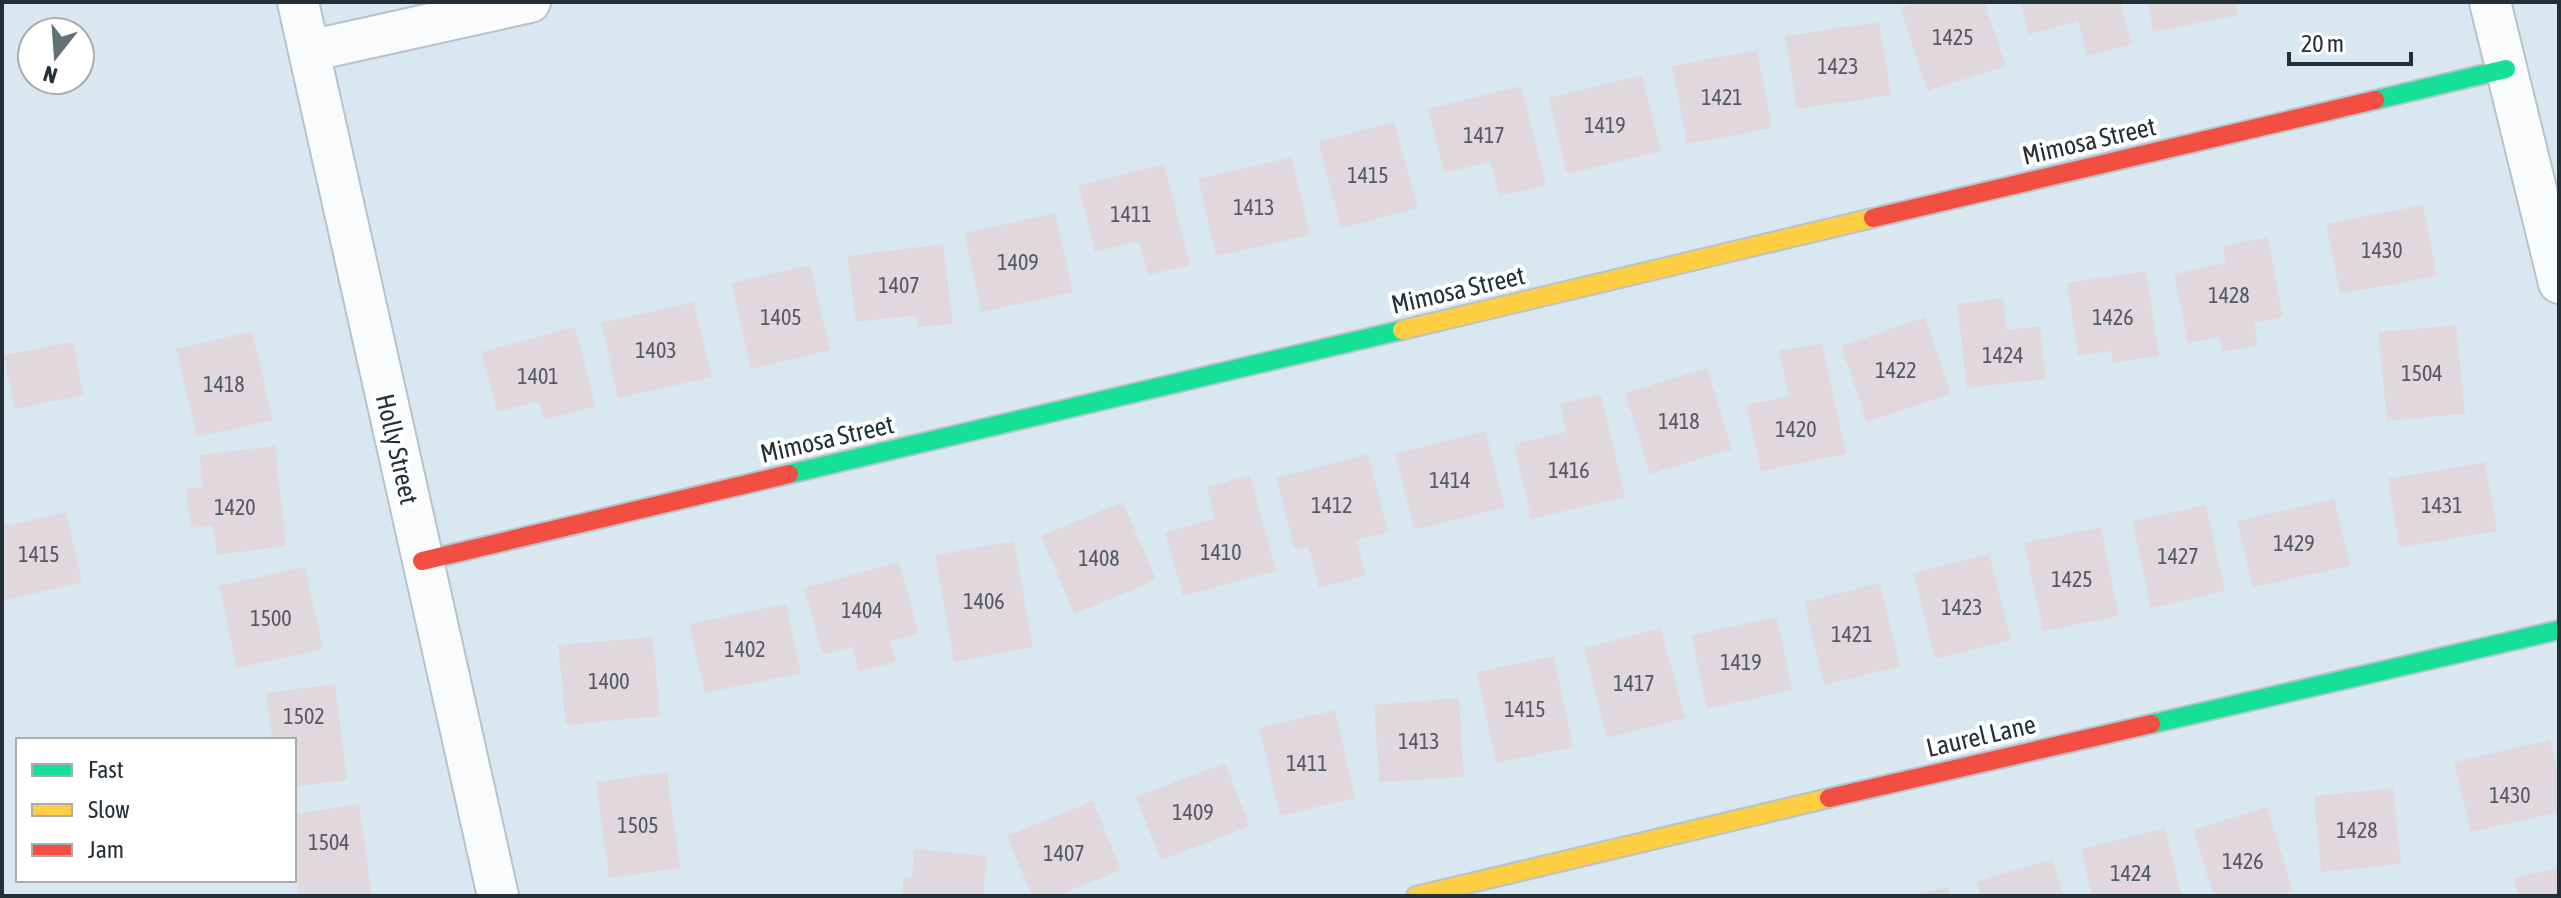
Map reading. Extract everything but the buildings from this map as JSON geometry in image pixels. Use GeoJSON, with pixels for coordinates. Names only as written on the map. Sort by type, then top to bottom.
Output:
{"type":"FeatureCollection","features":[{"type":"Feature","properties":{"kind":"street","name":"Holly Street"},"geometry":{"type":"LineString","coordinates":[[298,2],[498,896]]}},
{"type":"Feature","properties":{"kind":"street"},"geometry":{"type":"LineString","coordinates":[[309,51],[530,2]]}},
{"type":"Feature","properties":{"kind":"street"},"geometry":{"type":"LineString","coordinates":[[2490,2],[2559,283]]}},
{"type":"Feature","properties":{"kind":"street","name":"Mimosa Street"},"geometry":{"type":"LineString","coordinates":[[422,561],[2506,69]]}},
{"type":"Feature","properties":{"kind":"street","name":"Laurel Lane"},"geometry":{"type":"LineString","coordinates":[[1416,896],[2559,630]]}},
{"type":"Feature","properties":{"kind":"traffic: fast"},"geometry":{"type":"LineString","coordinates":[[2375,100],[2506,69]]}},
{"type":"Feature","properties":{"kind":"traffic: fast"},"geometry":{"type":"LineString","coordinates":[[789,474],[1402,330]]}},
{"type":"Feature","properties":{"kind":"traffic: fast"},"geometry":{"type":"LineString","coordinates":[[2151,724],[2559,630]]}},
{"type":"Feature","properties":{"kind":"traffic: slow"},"geometry":{"type":"LineString","coordinates":[[1402,330],[1873,218]]}},
{"type":"Feature","properties":{"kind":"traffic: slow"},"geometry":{"type":"LineString","coordinates":[[1416,896],[1829,798]]}},
{"type":"Feature","properties":{"kind":"traffic: jam"},"geometry":{"type":"LineString","coordinates":[[1873,218],[2375,100]]}},
{"type":"Feature","properties":{"kind":"traffic: jam"},"geometry":{"type":"LineString","coordinates":[[422,561],[789,474]]}},
{"type":"Feature","properties":{"kind":"traffic: jam"},"geometry":{"type":"LineString","coordinates":[[1829,798],[2151,724]]}}]}
